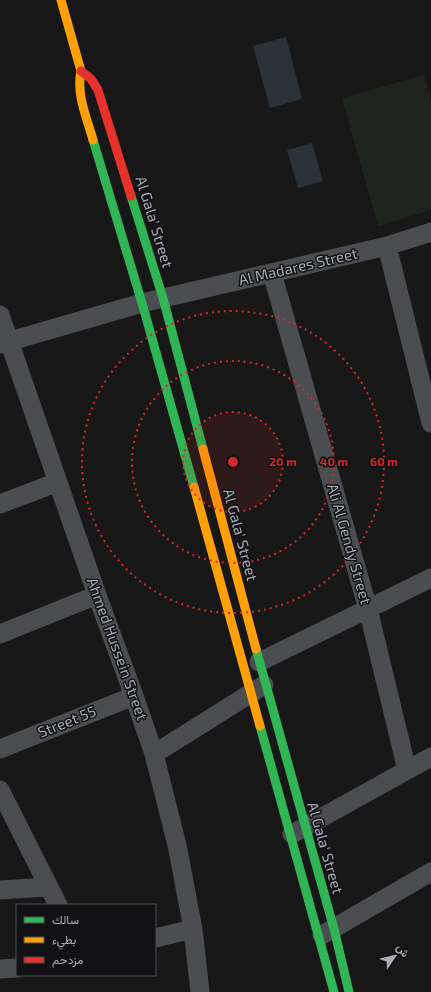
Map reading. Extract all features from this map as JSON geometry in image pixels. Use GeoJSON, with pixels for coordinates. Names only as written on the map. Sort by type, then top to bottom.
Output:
{"type":"FeatureCollection","features":[{"type":"Feature","properties":{"kind":"street","name":"Al Gala' Street"},"geometry":{"type":"LineString","coordinates":[[61,0],[81,71],[78,87],[80,96],[258,688],[326,932],[349,992]]}},
{"type":"Feature","properties":{"kind":"street","name":"Al Gala' Street"},"geometry":{"type":"LineString","coordinates":[[81,71],[92,79],[98,90],[163,298],[259,662],[258,688],[326,932],[334,992]]}},
{"type":"Feature","properties":{"kind":"street","name":"Al Madares Street"},"geometry":{"type":"LineString","coordinates":[[5,342],[142,303],[387,246],[431,232]]}},
{"type":"Feature","properties":{"kind":"street"},"geometry":{"type":"LineString","coordinates":[[387,246],[431,423]]}},
{"type":"Feature","properties":{"kind":"street","name":"Ali Al Gendy Street"},"geometry":{"type":"LineString","coordinates":[[272,273],[368,609],[407,770]]}},
{"type":"Feature","properties":{"kind":"street","name":"Ahmed Hussein Street"},"geometry":{"type":"LineString","coordinates":[[0,315],[5,342],[58,482],[154,754],[177,845],[193,929],[200,992]]}},
{"type":"Feature","properties":{"kind":"street"},"geometry":{"type":"LineString","coordinates":[[0,504],[58,482]]}},
{"type":"Feature","properties":{"kind":"street"},"geometry":{"type":"LineString","coordinates":[[259,662],[431,578]]}},
{"type":"Feature","properties":{"kind":"street"},"geometry":{"type":"LineString","coordinates":[[0,634],[97,596]]}},
{"type":"Feature","properties":{"kind":"street"},"geometry":{"type":"LineString","coordinates":[[154,754],[258,688]]}},
{"type":"Feature","properties":{"kind":"street","name":"Street 55"},"geometry":{"type":"LineString","coordinates":[[0,749],[134,696]]}},
{"type":"Feature","properties":{"kind":"street"},"geometry":{"type":"LineString","coordinates":[[298,831],[431,757]]}},
{"type":"Feature","properties":{"kind":"street"},"geometry":{"type":"LineString","coordinates":[[0,790],[4,809],[58,904]]}},
{"type":"Feature","properties":{"kind":"street"},"geometry":{"type":"LineString","coordinates":[[326,932],[430,874]]}},
{"type":"Feature","properties":{"kind":"street"},"geometry":{"type":"LineString","coordinates":[[0,890],[49,887]]}},
{"type":"Feature","properties":{"kind":"street"},"geometry":{"type":"LineString","coordinates":[[156,938],[193,929]]}},
{"type":"Feature","properties":{"kind":"street"},"geometry":{"type":"LineString","coordinates":[[0,969],[16,968]]}},
{"type":"Feature","properties":{"kind":"shaded area"},"geometry":{"type":"Polygon","coordinates":[[[286,37],[302,99],[270,108],[253,46],[286,37]]]}},
{"type":"Feature","properties":{"kind":"shaded area"},"geometry":{"type":"Polygon","coordinates":[[[424,75],[431,100],[431,210],[378,226],[342,98],[424,75]]]}},
{"type":"Feature","properties":{"kind":"shaded area"},"geometry":{"type":"Polygon","coordinates":[[[312,143],[323,181],[298,188],[287,150],[312,143]]]}},
{"type":"Feature","properties":{"kind":"traffic: fast"},"geometry":{"type":"LineString","coordinates":[[93,140],[142,303],[194,487]]}},
{"type":"Feature","properties":{"kind":"traffic: fast"},"geometry":{"type":"LineString","coordinates":[[131,196],[163,298],[203,449]]}},
{"type":"Feature","properties":{"kind":"traffic: fast"},"geometry":{"type":"LineString","coordinates":[[256,649],[334,929],[349,992]]}},
{"type":"Feature","properties":{"kind":"traffic: fast"},"geometry":{"type":"LineString","coordinates":[[260,726],[334,992]]}},
{"type":"Feature","properties":{"kind":"traffic: slow"},"geometry":{"type":"LineString","coordinates":[[61,0],[81,71],[81,98],[93,140]]}},
{"type":"Feature","properties":{"kind":"traffic: slow"},"geometry":{"type":"LineString","coordinates":[[203,449],[256,649]]}},
{"type":"Feature","properties":{"kind":"traffic: slow"},"geometry":{"type":"LineString","coordinates":[[194,487],[260,726]]}},
{"type":"Feature","properties":{"kind":"traffic: jam"},"geometry":{"type":"LineString","coordinates":[[81,71],[91,79],[98,90],[131,196]]}}]}
